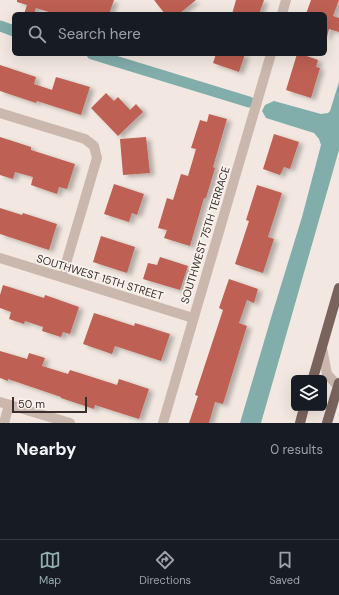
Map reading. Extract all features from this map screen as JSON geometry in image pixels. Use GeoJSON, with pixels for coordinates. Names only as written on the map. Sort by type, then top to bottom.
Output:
{"type":"FeatureCollection","features":[{"type":"Feature","properties":{"kind":"main road"},"geometry":{"type":"LineString","coordinates":[[314,375],[339,288]]}},
{"type":"Feature","properties":{"kind":"main road"},"geometry":{"type":"LineString","coordinates":[[327,423],[339,386]]}},
{"type":"Feature","properties":{"kind":"main road"},"geometry":{"type":"LineString","coordinates":[[300,423],[303,411]]}},
{"type":"Feature","properties":{"kind":"street"},"geometry":{"type":"LineString","coordinates":[[283,12],[286,0]]}},
{"type":"Feature","properties":{"kind":"street","name":"SOUTHWEST 75TH TERRACE"},"geometry":{"type":"LineString","coordinates":[[163,423],[270,56]]}},
{"type":"Feature","properties":{"kind":"street"},"geometry":{"type":"LineString","coordinates":[[0,113],[85,139],[94,146],[97,158],[62,277]]}},
{"type":"Feature","properties":{"kind":"street","name":"SOUTHWEST 15TH STREET"},"geometry":{"type":"LineString","coordinates":[[0,258],[193,318]]}},
{"type":"Feature","properties":{"kind":"street"},"geometry":{"type":"LineString","coordinates":[[322,348],[327,374],[339,386]]}},
{"type":"Feature","properties":{"kind":"street"},"geometry":{"type":"LineString","coordinates":[[4,423],[5,403],[70,423]]}},
{"type":"Feature","properties":{"kind":"water"},"geometry":{"type":"Polygon","coordinates":[[[339,82],[339,150],[261,423],[240,423],[302,217],[321,145],[319,139],[314,133],[266,118],[262,111],[265,105],[274,101],[321,114],[328,113],[330,111],[339,82]]]}},
{"type":"Feature","properties":{"kind":"building"},"geometry":{"type":"Polygon","coordinates":[[[17,0],[114,0],[110,12],[49,12],[36,8],[35,12],[25,12],[27,5],[17,2],[17,0]]]}},
{"type":"Feature","properties":{"kind":"building"},"geometry":{"type":"Polygon","coordinates":[[[154,0],[196,0],[181,12],[163,12],[154,0]]]}},
{"type":"Feature","properties":{"kind":"building"},"geometry":{"type":"Polygon","coordinates":[[[236,0],[264,0],[260,12],[233,12],[236,0]]]}},
{"type":"Feature","properties":{"kind":"building"},"geometry":{"type":"Polygon","coordinates":[[[311,0],[339,0],[333,16],[339,18],[339,32],[329,29],[327,37],[327,12],[307,12],[311,0]]]}},
{"type":"Feature","properties":{"kind":"building"},"geometry":{"type":"Polygon","coordinates":[[[215,56],[244,56],[239,72],[213,63],[215,56]]]}},
{"type":"Feature","properties":{"kind":"building"},"geometry":{"type":"Polygon","coordinates":[[[296,56],[307,56],[318,60],[316,67],[320,68],[311,98],[286,90],[296,56]]]}},
{"type":"Feature","properties":{"kind":"building"},"geometry":{"type":"Polygon","coordinates":[[[0,65],[36,77],[34,84],[52,90],[56,77],[90,87],[81,115],[37,101],[36,103],[0,91],[0,65]]]}},
{"type":"Feature","properties":{"kind":"building"},"geometry":{"type":"Polygon","coordinates":[[[106,93],[114,101],[118,97],[130,110],[136,104],[143,112],[118,136],[91,108],[106,93]]]}},
{"type":"Feature","properties":{"kind":"building"},"geometry":{"type":"Polygon","coordinates":[[[209,114],[227,119],[213,167],[215,168],[206,198],[204,198],[190,246],[164,238],[167,230],[158,228],[167,198],[173,200],[181,174],[188,176],[196,149],[191,148],[200,120],[207,122],[209,114]]]}},
{"type":"Feature","properties":{"kind":"building"},"geometry":{"type":"Polygon","coordinates":[[[274,134],[299,142],[290,169],[284,167],[280,175],[263,169],[274,134]]]}},
{"type":"Feature","properties":{"kind":"building"},"geometry":{"type":"Polygon","coordinates":[[[0,137],[31,147],[31,150],[75,164],[67,189],[59,187],[57,194],[31,185],[33,177],[15,172],[13,179],[0,175],[0,137]]]}},
{"type":"Feature","properties":{"kind":"building"},"geometry":{"type":"Polygon","coordinates":[[[146,137],[150,173],[123,175],[120,139],[146,137]]]}},
{"type":"Feature","properties":{"kind":"building"},"geometry":{"type":"Polygon","coordinates":[[[114,184],[144,194],[137,215],[132,213],[129,222],[104,214],[114,184]]]}},
{"type":"Feature","properties":{"kind":"building"},"geometry":{"type":"Polygon","coordinates":[[[257,185],[282,193],[268,237],[274,239],[263,273],[235,264],[249,221],[246,220],[257,185]]]}},
{"type":"Feature","properties":{"kind":"building"},"geometry":{"type":"Polygon","coordinates":[[[0,208],[22,215],[23,213],[57,224],[49,250],[0,234],[0,208]]]}},
{"type":"Feature","properties":{"kind":"building"},"geometry":{"type":"Polygon","coordinates":[[[101,236],[135,247],[127,273],[93,262],[101,236]]]}},
{"type":"Feature","properties":{"kind":"building"},"geometry":{"type":"Polygon","coordinates":[[[160,257],[188,266],[180,290],[143,279],[148,263],[157,265],[160,257]]]}},
{"type":"Feature","properties":{"kind":"building"},"geometry":{"type":"Polygon","coordinates":[[[229,279],[258,289],[254,303],[247,300],[239,323],[247,326],[223,404],[215,402],[209,423],[189,423],[198,396],[195,395],[223,310],[219,308],[229,279]]]}},
{"type":"Feature","properties":{"kind":"building"},"geometry":{"type":"Polygon","coordinates":[[[3,285],[44,298],[45,295],[79,307],[70,334],[63,332],[61,337],[42,331],[43,327],[25,321],[24,324],[9,319],[11,312],[0,308],[0,295],[3,285]]]}},
{"type":"Feature","properties":{"kind":"building"},"geometry":{"type":"Polygon","coordinates":[[[94,313],[134,326],[135,323],[170,334],[161,361],[115,346],[112,354],[83,344],[94,313]]]}},
{"type":"Feature","properties":{"kind":"building"},"geometry":{"type":"Polygon","coordinates":[[[0,351],[27,359],[29,353],[45,358],[42,366],[68,374],[70,370],[117,385],[119,379],[149,389],[139,419],[95,405],[94,409],[8,379],[8,381],[0,378],[0,351]]]}},
{"type":"Feature","properties":{"kind":"waterway"},"geometry":{"type":"LineString","coordinates":[[0,26],[12,30]]}},
{"type":"Feature","properties":{"kind":"waterway"},"geometry":{"type":"LineString","coordinates":[[99,56],[249,102]]}}]}
